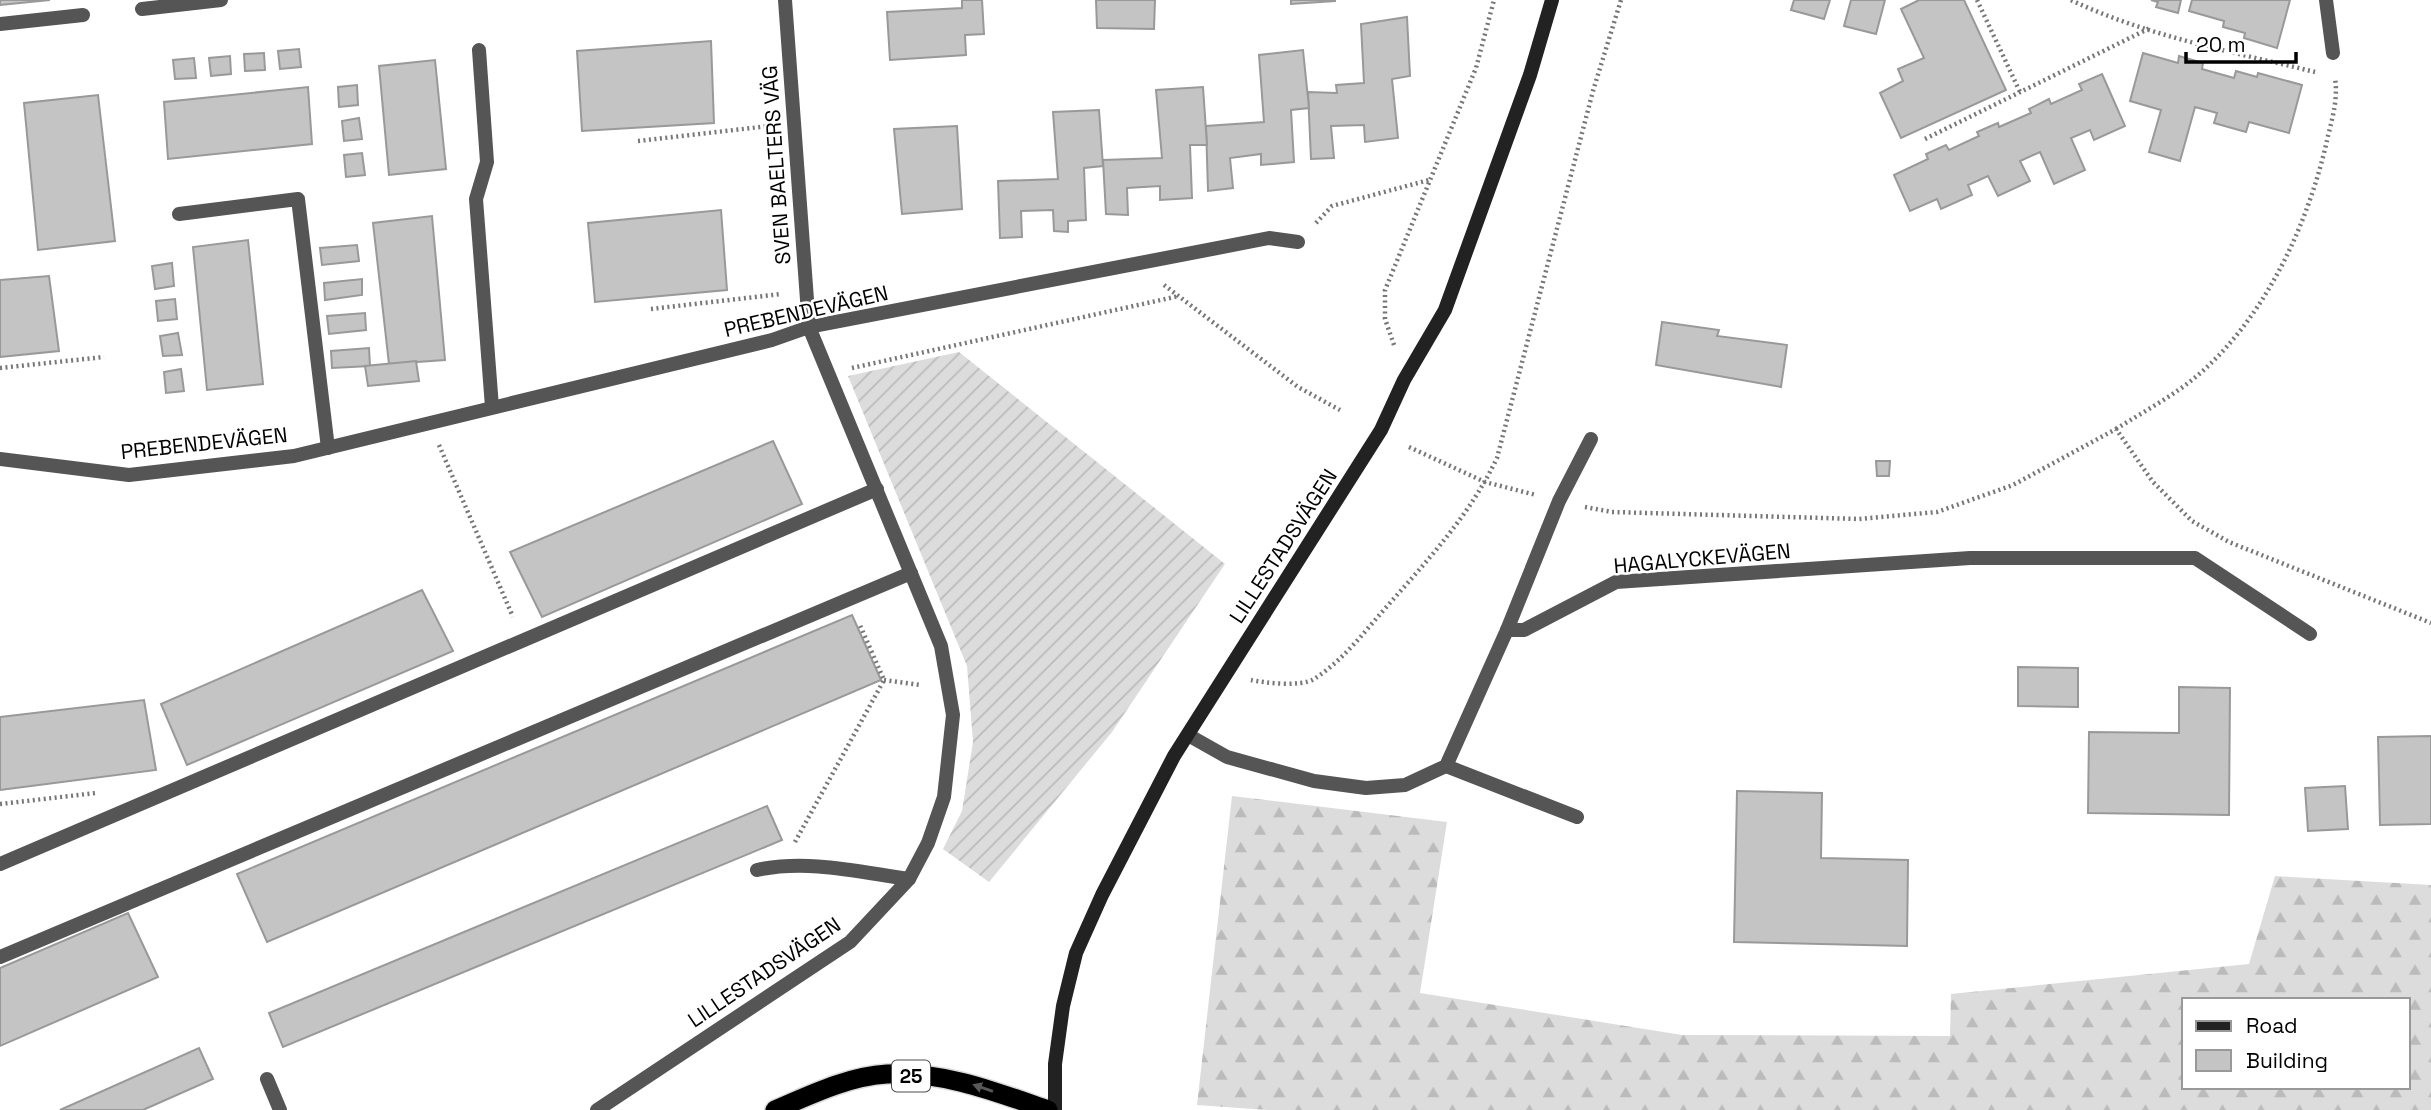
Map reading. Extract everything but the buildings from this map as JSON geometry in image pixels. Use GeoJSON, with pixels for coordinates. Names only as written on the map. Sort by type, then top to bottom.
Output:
{"type":"FeatureCollection","features":[{"type":"Feature","properties":{"kind":"highway","name":"25"},"geometry":{"type":"LineString","coordinates":[[775,1110],[825,1088],[886,1074],[961,1081],[1048,1110]]}},
{"type":"Feature","properties":{"kind":"main road","name":"LILLESTADSVÄGEN"},"geometry":{"type":"LineString","coordinates":[[1055,1110],[1055,1064],[1063,1006],[1076,953],[1102,895],[1188,735],[1381,430],[1404,380],[1445,310],[1530,75],[1552,0]]}},
{"type":"Feature","properties":{"kind":"street"},"geometry":{"type":"LineString","coordinates":[[142,9],[221,0]]}},
{"type":"Feature","properties":{"kind":"street","name":"SVEN BAELTERS VÄG"},"geometry":{"type":"LineString","coordinates":[[785,0],[810,327]]}},
{"type":"Feature","properties":{"kind":"street"},"geometry":{"type":"LineString","coordinates":[[2326,0],[2333,53]]}},
{"type":"Feature","properties":{"kind":"street"},"geometry":{"type":"LineString","coordinates":[[0,24],[83,15]]}},
{"type":"Feature","properties":{"kind":"street"},"geometry":{"type":"LineString","coordinates":[[479,50],[487,162],[476,198],[492,407]]}},
{"type":"Feature","properties":{"kind":"street"},"geometry":{"type":"LineString","coordinates":[[178,214],[298,199],[328,447]]}},
{"type":"Feature","properties":{"kind":"street","name":"PREBENDEVÄGEN"},"geometry":{"type":"LineString","coordinates":[[0,459],[129,475],[294,456],[772,340],[810,327],[1269,238],[1298,242]]}},
{"type":"Feature","properties":{"kind":"street","name":"LILLESTADSVÄGEN"},"geometry":{"type":"LineString","coordinates":[[597,1110],[850,942],[909,879],[928,843],[944,797],[953,715],[941,646],[810,327]]}},
{"type":"Feature","properties":{"kind":"street"},"geometry":{"type":"LineString","coordinates":[[1188,735],[1227,757],[1314,781],[1366,788],[1405,785],[1446,766],[1507,630],[1559,501],[1591,439]]}},
{"type":"Feature","properties":{"kind":"street"},"geometry":{"type":"LineString","coordinates":[[0,864],[877,489]]}},
{"type":"Feature","properties":{"kind":"street","name":"HAGALYCKEVÄGEN"},"geometry":{"type":"LineString","coordinates":[[1507,630],[1524,630],[1616,582],[1970,558],[2195,558],[2310,634]]}},
{"type":"Feature","properties":{"kind":"street"},"geometry":{"type":"LineString","coordinates":[[0,957],[911,573]]}},
{"type":"Feature","properties":{"kind":"street"},"geometry":{"type":"LineString","coordinates":[[1446,766],[1577,817]]}},
{"type":"Feature","properties":{"kind":"street"},"geometry":{"type":"LineString","coordinates":[[757,870],[783,864],[808,865],[909,879]]}},
{"type":"Feature","properties":{"kind":"street"},"geometry":{"type":"LineString","coordinates":[[267,1079],[280,1110]]}},
{"type":"Feature","properties":{"kind":"path"},"geometry":{"type":"LineString","coordinates":[[1404,380],[1385,319],[1385,290],[1476,68],[1494,0]]}},
{"type":"Feature","properties":{"kind":"path"},"geometry":{"type":"LineString","coordinates":[[1226,674],[1268,684],[1311,681],[1348,650],[1397,595],[1465,516],[1485,482],[1497,458],[1593,91],[1621,0]]}},
{"type":"Feature","properties":{"kind":"path"},"geometry":{"type":"LineString","coordinates":[[1978,0],[2020,92]]}},
{"type":"Feature","properties":{"kind":"path"},"geometry":{"type":"LineString","coordinates":[[2071,0],[2093,10],[2151,28],[2335,77]]}},
{"type":"Feature","properties":{"kind":"path"},"geometry":{"type":"LineString","coordinates":[[1925,139],[2151,28]]}},
{"type":"Feature","properties":{"kind":"path"},"geometry":{"type":"LineString","coordinates":[[1409,447],[1485,482],[1612,512],[1859,519],[1937,512],[2013,485],[2116,429],[2197,376],[2254,310],[2288,252],[2317,185],[2337,94],[2333,53]]}},
{"type":"Feature","properties":{"kind":"path"},"geometry":{"type":"LineString","coordinates":[[638,141],[794,123]]}},
{"type":"Feature","properties":{"kind":"path"},"geometry":{"type":"LineString","coordinates":[[1298,242],[1332,206],[1430,180]]}},
{"type":"Feature","properties":{"kind":"path"},"geometry":{"type":"LineString","coordinates":[[1154,260],[1159,281],[1298,387],[1340,410]]}},
{"type":"Feature","properties":{"kind":"path"},"geometry":{"type":"LineString","coordinates":[[651,309],[806,291]]}},
{"type":"Feature","properties":{"kind":"path"},"geometry":{"type":"LineString","coordinates":[[828,373],[1179,296]]}},
{"type":"Feature","properties":{"kind":"path"},"geometry":{"type":"LineString","coordinates":[[0,368],[104,357]]}},
{"type":"Feature","properties":{"kind":"path"},"geometry":{"type":"LineString","coordinates":[[429,423],[523,640]]}},
{"type":"Feature","properties":{"kind":"path"},"geometry":{"type":"LineString","coordinates":[[2116,429],[2153,482],[2192,521],[2229,542],[2431,623]]}},
{"type":"Feature","properties":{"kind":"path"},"geometry":{"type":"LineString","coordinates":[[848,599],[884,680]]}},
{"type":"Feature","properties":{"kind":"path"},"geometry":{"type":"LineString","coordinates":[[884,680],[948,689]]}},
{"type":"Feature","properties":{"kind":"path"},"geometry":{"type":"LineString","coordinates":[[783,864],[884,680]]}},
{"type":"Feature","properties":{"kind":"green space"},"geometry":{"type":"Polygon","coordinates":[[[959,352],[1225,564],[1112,732],[989,882],[943,849],[962,811],[973,742],[967,666],[848,376],[959,352]]]}},
{"type":"Feature","properties":{"kind":"green space"},"geometry":{"type":"Polygon","coordinates":[[[1232,796],[1447,822],[1420,993],[1682,1035],[1950,1036],[1951,994],[2249,964],[2275,876],[2431,885],[2431,1110],[1268,1110],[1197,1105],[1232,796]]]}}]}
